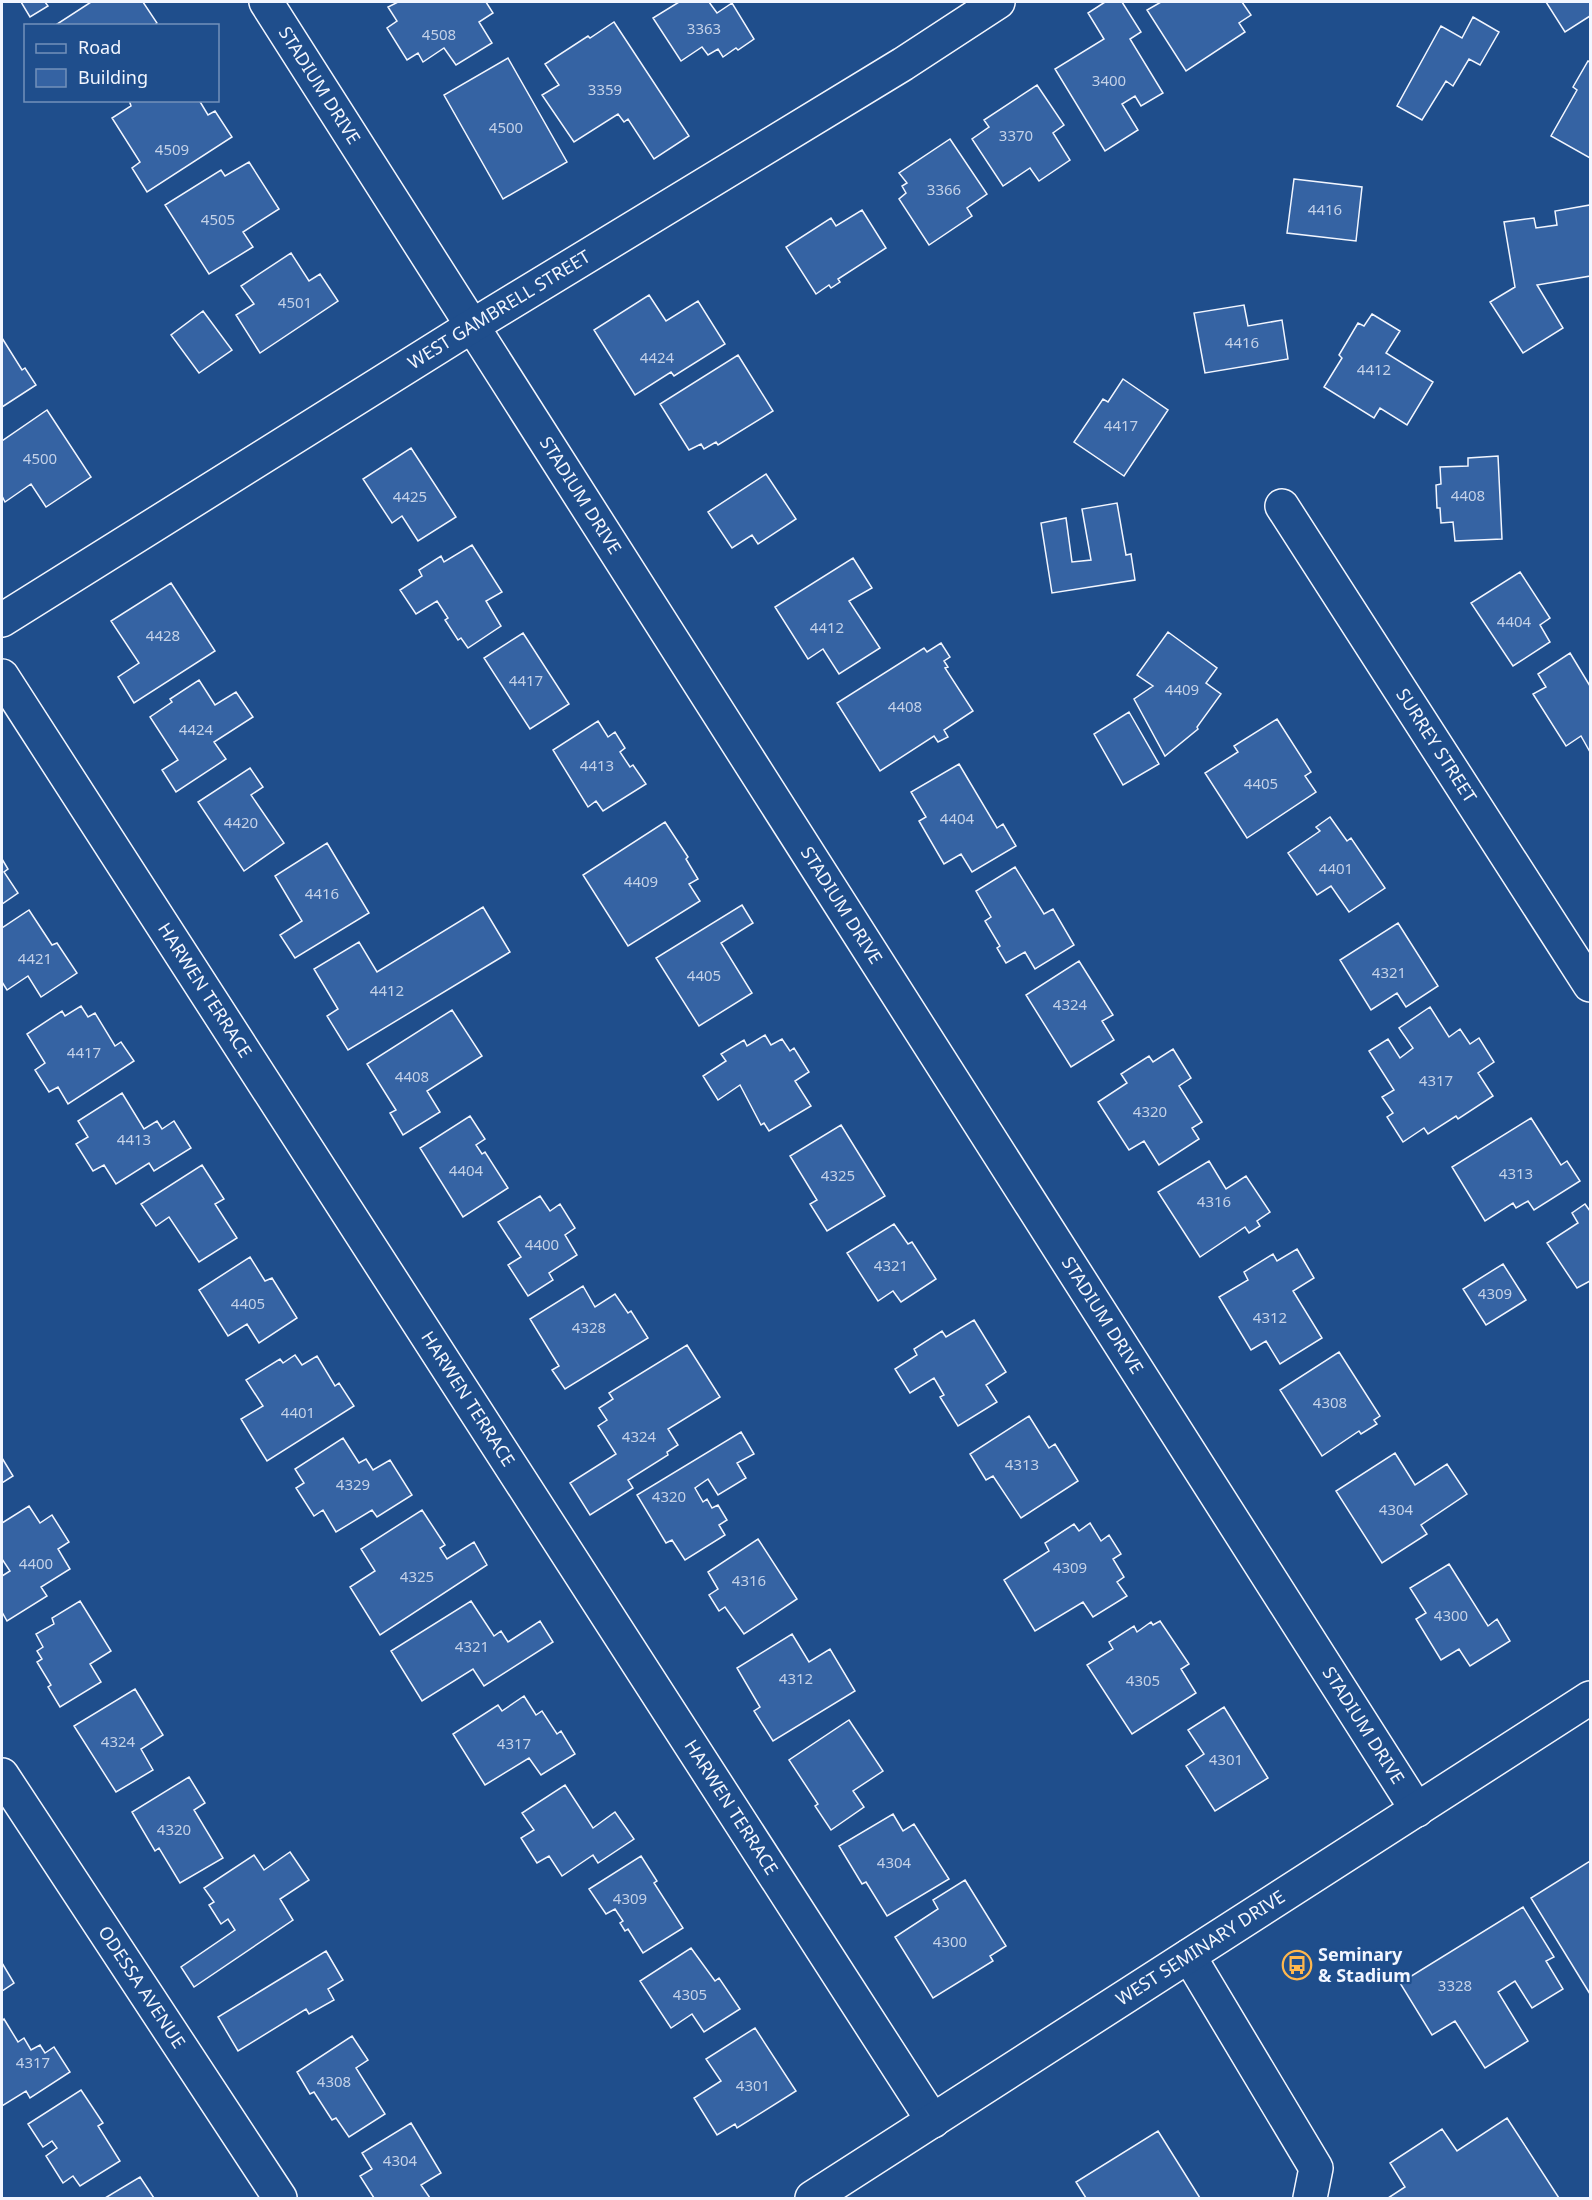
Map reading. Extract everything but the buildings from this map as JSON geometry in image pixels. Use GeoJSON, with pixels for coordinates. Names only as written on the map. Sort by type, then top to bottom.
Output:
{"type":"FeatureCollection","features":[{"type":"Feature","properties":{"kind":"street","name":"STADIUM DRIVE"},"geometry":{"type":"LineString","coordinates":[[266,2],[1417,1810]]}},
{"type":"Feature","properties":{"kind":"street","name":"WEST GAMBRELL STREET"},"geometry":{"type":"LineString","coordinates":[[2,620],[472,326],[903,64],[998,2]]}},
{"type":"Feature","properties":{"kind":"street","name":"SURREY STREET"},"geometry":{"type":"LineString","coordinates":[[1282,506],[1590,985]]}},
{"type":"Feature","properties":{"kind":"street","name":"HARWEN TERRACE"},"geometry":{"type":"LineString","coordinates":[[2,676],[933,2121]]}},
{"type":"Feature","properties":{"kind":"street","name":"WEST SEMINARY DRIVE"},"geometry":{"type":"LineString","coordinates":[[812,2199],[1590,1698]]}},
{"type":"Feature","properties":{"kind":"street","name":"ODESSA AVENUE"},"geometry":{"type":"LineString","coordinates":[[2,1775],[280,2199]]}},
{"type":"Feature","properties":{"kind":"street"},"geometry":{"type":"LineString","coordinates":[[1189,1956],[1316,2168],[1310,2199]]}},
{"type":"Feature","properties":{"kind":"place","name":"Seminary & Stadium"},"geometry":{"type":"Point","coordinates":[1297,1965]}}]}
